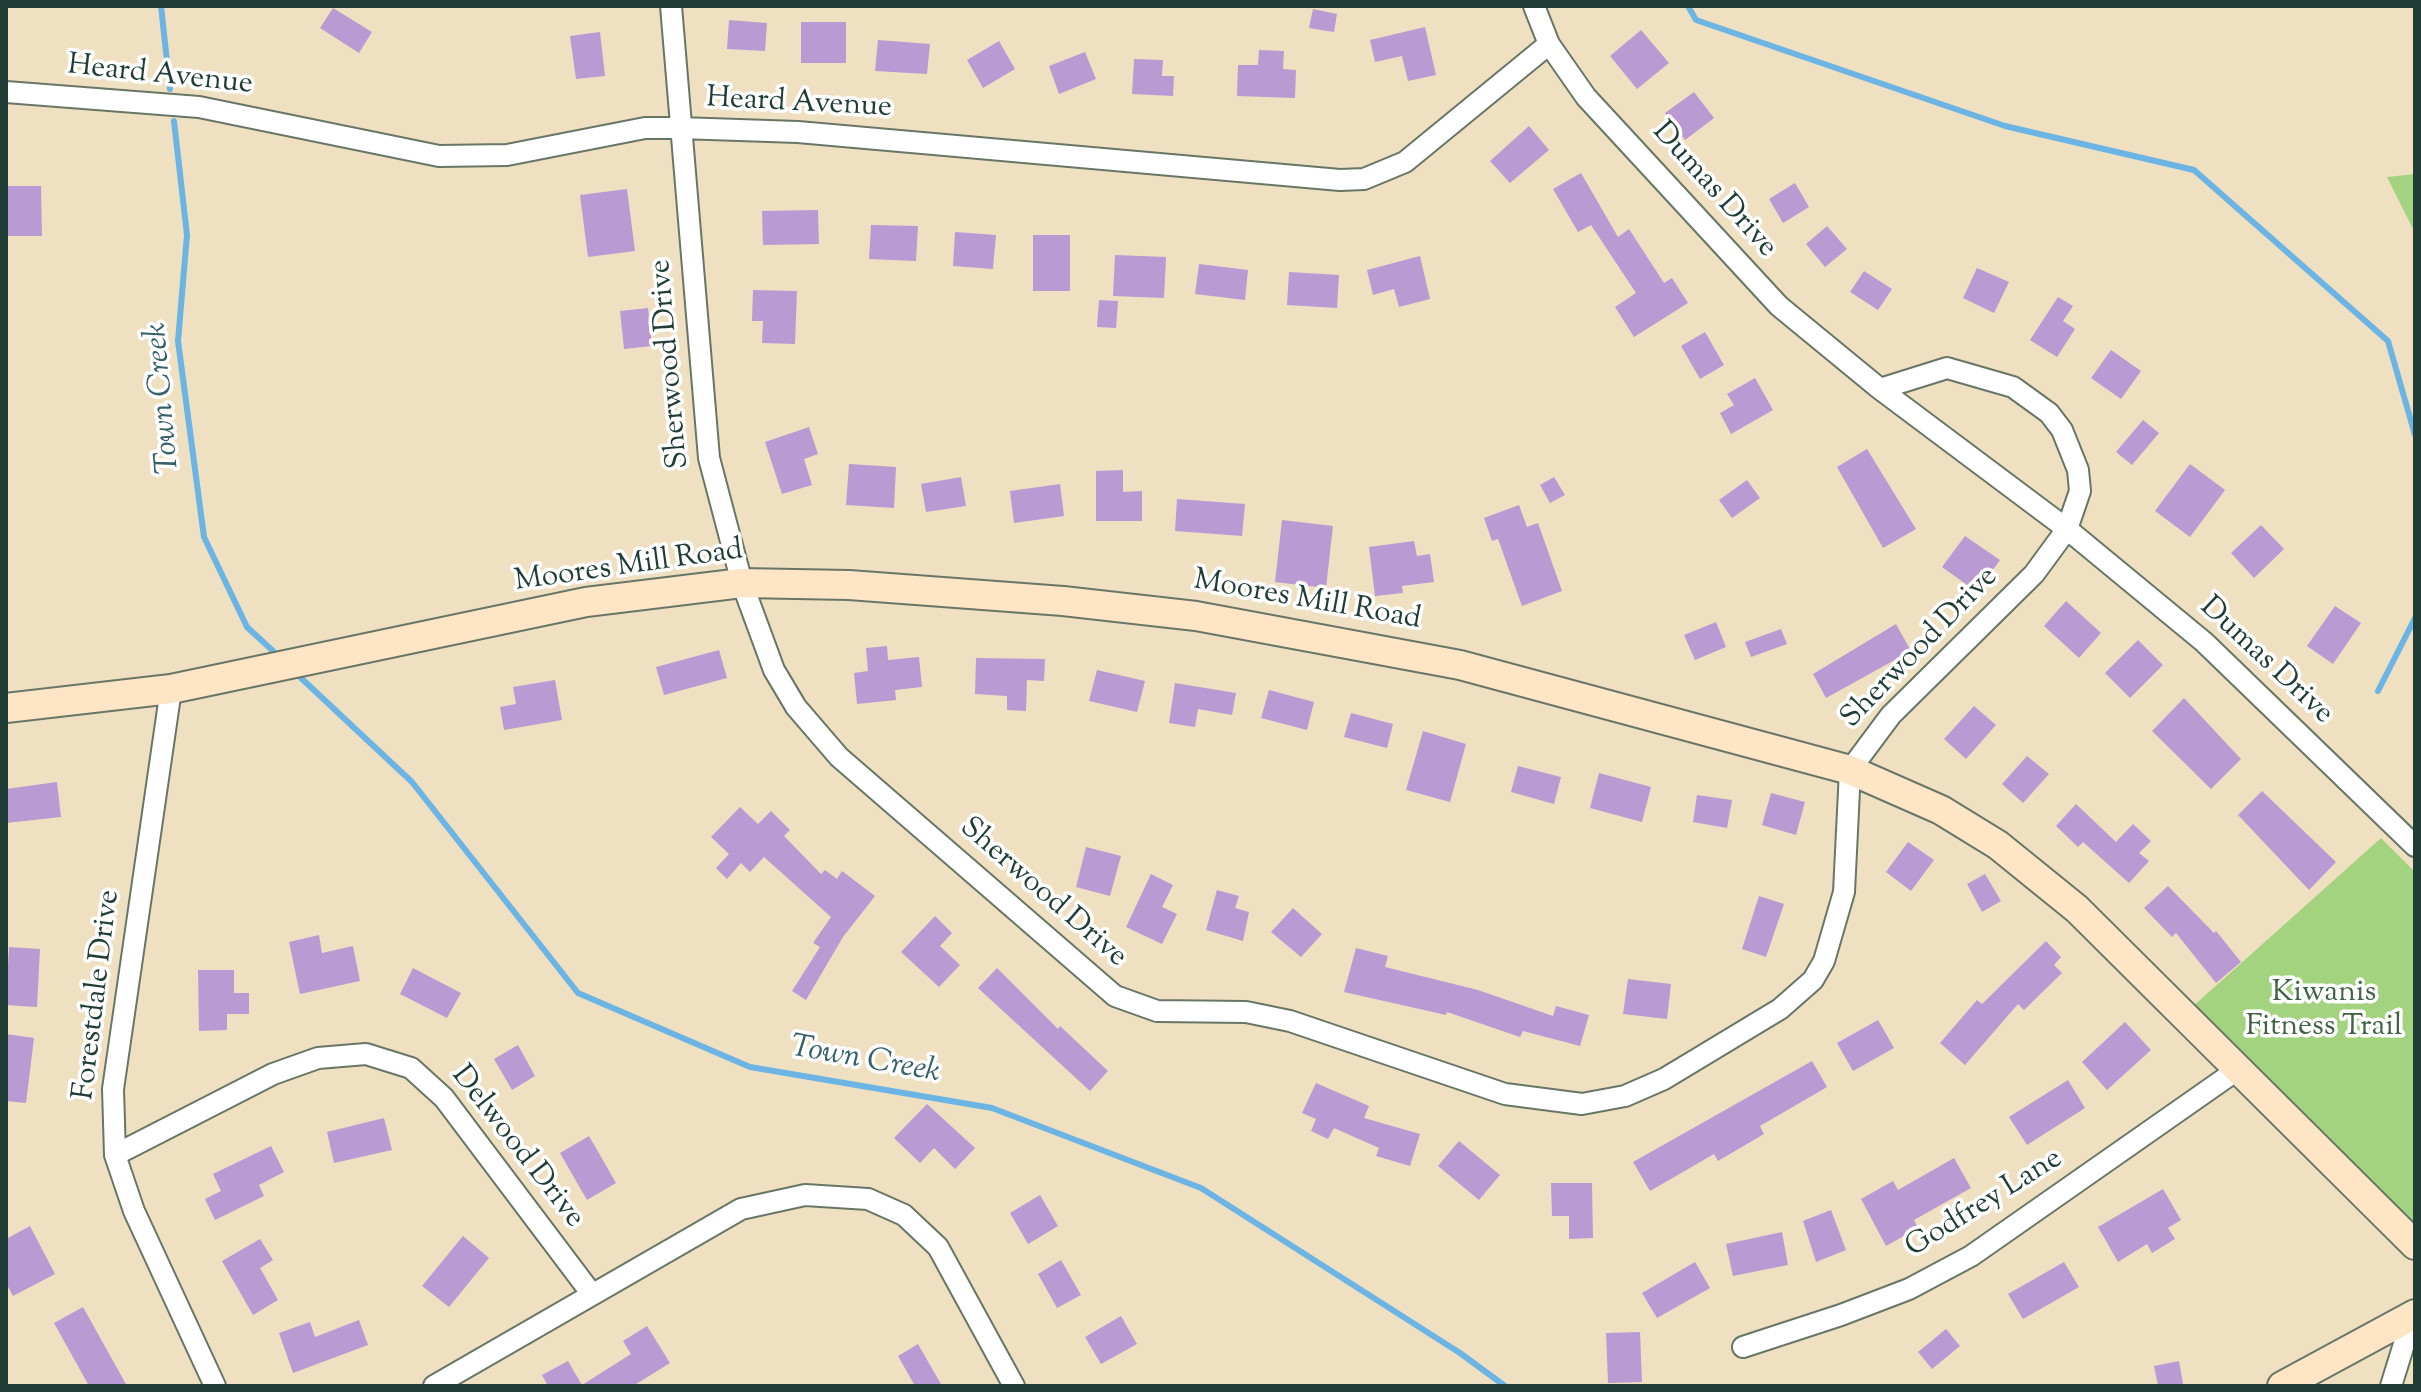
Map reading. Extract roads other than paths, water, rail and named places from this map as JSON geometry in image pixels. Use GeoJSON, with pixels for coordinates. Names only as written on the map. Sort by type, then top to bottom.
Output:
{"type":"FeatureCollection","features":[{"type":"Feature","properties":{"kind":"street","name":"Sherwood Drive"},"geometry":{"type":"LineString","coordinates":[[671,6],[709,458],[742,583],[781,683],[796,707],[839,757],[1115,996],[1157,1011],[1246,1012],[1290,1021],[1505,1094],[1560,1103],[1625,1096],[1664,1079],[1780,1009],[1813,980],[1824,961],[1844,892],[1850,770],[1891,715],[2034,574],[2067,529]]}},
{"type":"Feature","properties":{"kind":"street","name":"Dumas Drive"},"geometry":{"type":"LineString","coordinates":[[1534,6],[1549,44],[1586,97],[1779,306],[1880,389],[2067,529],[2204,642],[2415,846]]}},
{"type":"Feature","properties":{"kind":"street","name":"Heard Avenue"},"geometry":{"type":"LineString","coordinates":[[6,92],[199,107],[439,156],[507,155],[645,128],[680,128],[798,132],[1340,180],[1364,179],[1405,162],[1549,44]]}},
{"type":"Feature","properties":{"kind":"street"},"geometry":{"type":"LineString","coordinates":[[1880,389],[1947,368],[2013,387],[2049,413],[2062,430],[2078,470],[2080,491],[2067,529]]}},
{"type":"Feature","properties":{"kind":"street","name":"Moores Mill Road"},"geometry":{"type":"LineString","coordinates":[[6,708],[77,703],[171,689],[586,602],[742,583],[849,585],[1063,601],[1196,616],[1298,632],[1460,665],[1850,770],[1908,793],[1998,845],[2077,909],[2415,1245]]}},
{"type":"Feature","properties":{"kind":"street","name":"Forestdale Drive"},"geometry":{"type":"LineString","coordinates":[[171,689],[113,1089],[115,1155],[134,1211],[215,1386]]}},
{"type":"Feature","properties":{"kind":"street","name":"Delwood Drive"},"geometry":{"type":"LineString","coordinates":[[115,1155],[273,1074],[318,1058],[366,1054],[411,1068],[444,1098],[591,1293]]}},
{"type":"Feature","properties":{"kind":"street","name":"Godfrey Lane"},"geometry":{"type":"LineString","coordinates":[[1743,1347],[1909,1289],[1971,1256],[2237,1070]]}},
{"type":"Feature","properties":{"kind":"street"},"geometry":{"type":"LineString","coordinates":[[434,1386],[741,1209],[805,1195],[848,1196],[887,1205],[904,1215],[938,1247],[1014,1386]]}},
{"type":"Feature","properties":{"kind":"street"},"geometry":{"type":"LineString","coordinates":[[2282,1386],[2414,1315]]}},
{"type":"Feature","properties":{"kind":"street"},"geometry":{"type":"LineString","coordinates":[[2391,1386],[2414,1315]]}},
{"type":"Feature","properties":{"kind":"waterway","name":"Town Creek"},"geometry":{"type":"LineString","coordinates":[[161,6],[170,89]]}},
{"type":"Feature","properties":{"kind":"waterway"},"geometry":{"type":"LineString","coordinates":[[1688,6],[1696,20],[2005,126],[2194,170],[2388,341],[2415,435]]}},
{"type":"Feature","properties":{"kind":"waterway","name":"Town Creek"},"geometry":{"type":"LineString","coordinates":[[174,121],[187,235],[178,341],[204,537],[247,627],[273,651]]}},
{"type":"Feature","properties":{"kind":"waterway"},"geometry":{"type":"LineString","coordinates":[[2378,691],[2415,618]]}},
{"type":"Feature","properties":{"kind":"waterway","name":"Town Creek"},"geometry":{"type":"LineString","coordinates":[[301,678],[412,782],[578,993],[750,1067],[992,1108],[1201,1188],[1460,1353],[1505,1386]]}},
{"type":"Feature","properties":{"kind":"park label","name":"Kiwanis Fitness Trail"},"geometry":{"type":"Point","coordinates":[2324,1012]}}]}
